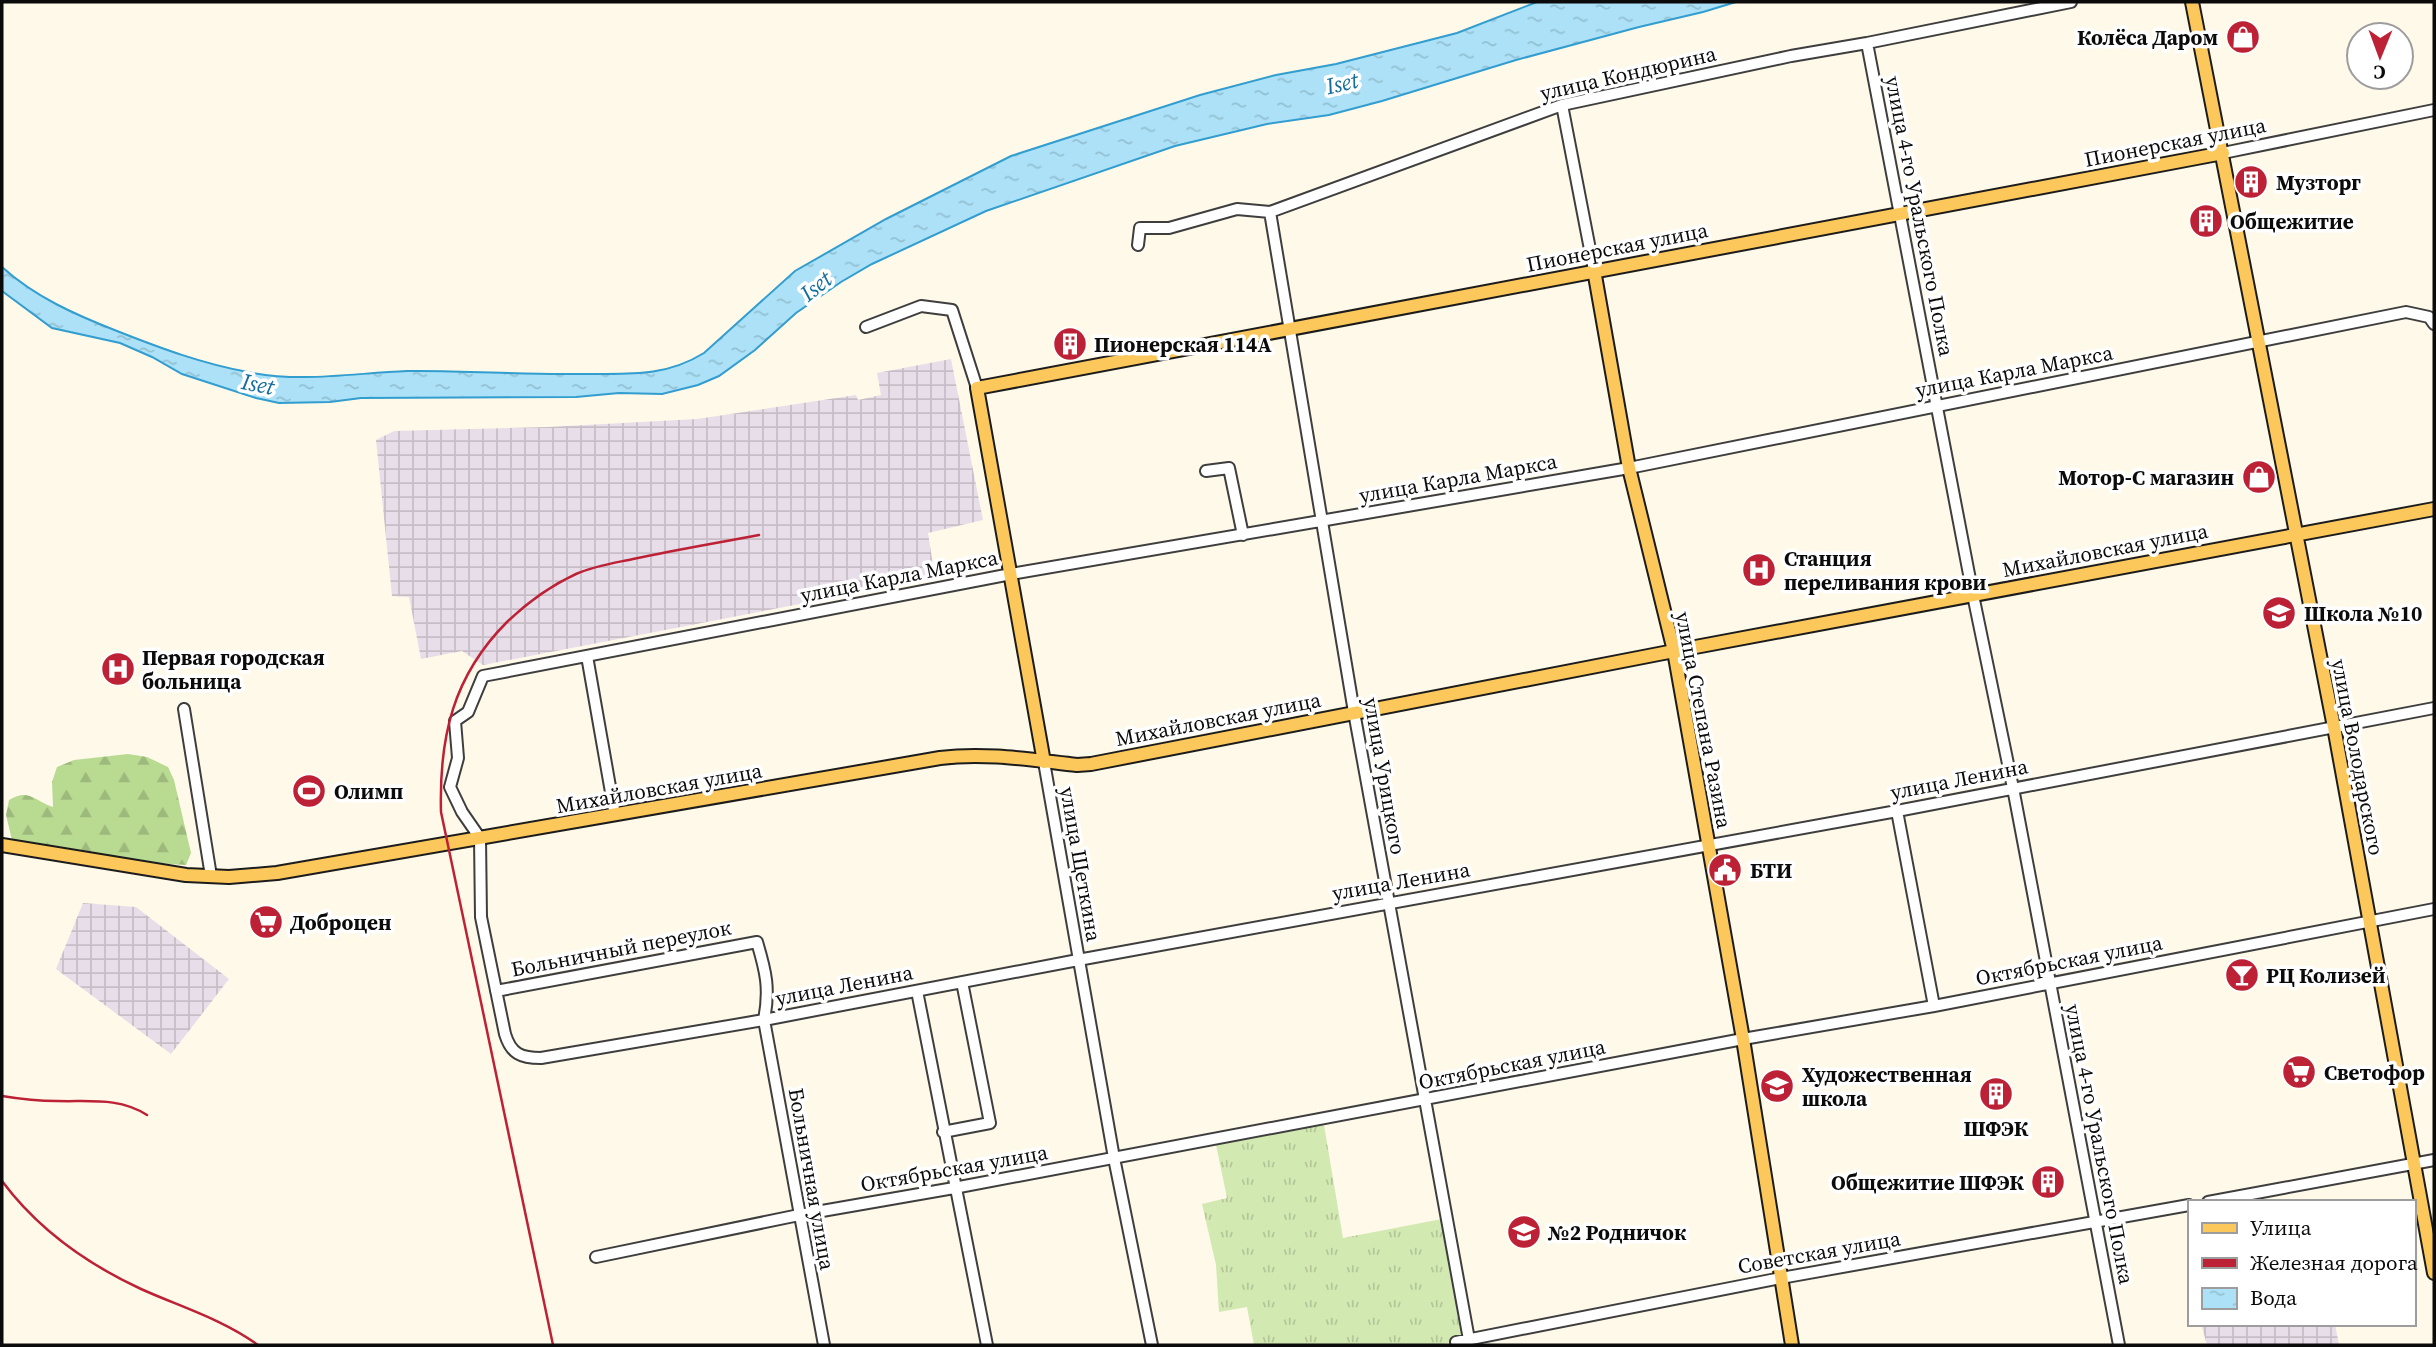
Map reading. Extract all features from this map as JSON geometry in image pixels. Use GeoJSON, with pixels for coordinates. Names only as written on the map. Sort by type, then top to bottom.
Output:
{"type":"FeatureCollection","features":[{"type":"Feature","properties":{"kind":"main road","name":"улица Володарского"},"geometry":{"type":"LineString","coordinates":[[2192,2],[2334,727],[2434,1273]]}},
{"type":"Feature","properties":{"kind":"main road","name":"Пионерская улица"},"geometry":{"type":"LineString","coordinates":[[977,388],[2222,153]]}},
{"type":"Feature","properties":{"kind":"main road","name":"улица Степана Разина"},"geometry":{"type":"LineString","coordinates":[[1594,270],[1629,468],[1674,651],[1743,1039],[1792,1345]]}},
{"type":"Feature","properties":{"kind":"main road","name":"улица Щеткина"},"geometry":{"type":"LineString","coordinates":[[977,388],[1044,762]]}},
{"type":"Feature","properties":{"kind":"main road","name":"Михайловская улица"},"geometry":{"type":"LineString","coordinates":[[2,845],[186,875],[229,877],[277,873],[963,755],[1091,764],[1674,651],[2434,509]]}},
{"type":"Feature","properties":{"kind":"street","name":"улица Кондюрина"},"geometry":{"type":"LineString","coordinates":[[1138,245],[1140,228],[1169,228],[1237,209],[1270,212],[1562,105],[1791,56],[1867,44],[2071,2]]}},
{"type":"Feature","properties":{"kind":"street","name":"улица 4-го Уральского Полка"},"geometry":{"type":"LineString","coordinates":[[1867,44],[2119,1345]]}},
{"type":"Feature","properties":{"kind":"street"},"geometry":{"type":"LineString","coordinates":[[1562,105],[1594,270]]}},
{"type":"Feature","properties":{"kind":"street","name":"Пионерская улица"},"geometry":{"type":"LineString","coordinates":[[2222,153],[2434,110]]}},
{"type":"Feature","properties":{"kind":"street","name":"улица Урицкого"},"geometry":{"type":"LineString","coordinates":[[1270,212],[1354,712],[1469,1342]]}},
{"type":"Feature","properties":{"kind":"street"},"geometry":{"type":"LineString","coordinates":[[866,327],[921,306],[952,310],[977,388]]}},
{"type":"Feature","properties":{"kind":"street","name":"улица Карла Маркса"},"geometry":{"type":"LineString","coordinates":[[480,838],[462,812],[450,787],[458,758],[455,721],[468,712],[483,676],[1011,574],[1629,468],[2406,312],[2429,317],[2434,324]]}},
{"type":"Feature","properties":{"kind":"street"},"geometry":{"type":"LineString","coordinates":[[1206,471],[1229,468],[1243,535]]}},
{"type":"Feature","properties":{"kind":"street"},"geometry":{"type":"LineString","coordinates":[[587,656],[615,815]]}},
{"type":"Feature","properties":{"kind":"street","name":"улица Ленина"},"geometry":{"type":"LineString","coordinates":[[480,838],[481,916],[496,991],[509,1048],[528,1058],[554,1056],[764,1020],[1897,811],[2434,708]]}},
{"type":"Feature","properties":{"kind":"street"},"geometry":{"type":"LineString","coordinates":[[184,709],[211,876]]}},
{"type":"Feature","properties":{"kind":"street","name":"улица Щеткина"},"geometry":{"type":"LineString","coordinates":[[1044,762],[1114,1158],[1152,1345]]}},
{"type":"Feature","properties":{"kind":"street"},"geometry":{"type":"LineString","coordinates":[[1897,811],[1934,1006]]}},
{"type":"Feature","properties":{"kind":"street","name":"Октябрьская улица"},"geometry":{"type":"LineString","coordinates":[[596,1257],[799,1214],[1425,1101],[2434,909]]}},
{"type":"Feature","properties":{"kind":"street","name":"Больничный переулок"},"geometry":{"type":"LineString","coordinates":[[496,991],[757,942],[769,997],[764,1020]]}},
{"type":"Feature","properties":{"kind":"street"},"geometry":{"type":"LineString","coordinates":[[943,1132],[990,1123],[962,982]]}},
{"type":"Feature","properties":{"kind":"street"},"geometry":{"type":"LineString","coordinates":[[917,991],[986,1345]]}},
{"type":"Feature","properties":{"kind":"street","name":"Больничная улица"},"geometry":{"type":"LineString","coordinates":[[764,1020],[824,1345]]}},
{"type":"Feature","properties":{"kind":"street"},"geometry":{"type":"LineString","coordinates":[[2219,1200],[2434,1160]]}},
{"type":"Feature","properties":{"kind":"street","name":"Советская улица"},"geometry":{"type":"LineString","coordinates":[[1456,1342],[1469,1342],[1781,1278],[2188,1205]]}},
{"type":"Feature","properties":{"kind":"shaded area"},"geometry":{"type":"Polygon","coordinates":[[[951,359],[983,520],[928,533],[935,578],[483,665],[462,651],[421,659],[409,597],[392,596],[376,440],[394,431],[697,419],[856,395],[858,400],[881,395],[877,373],[951,359]]]}},
{"type":"Feature","properties":{"kind":"shaded area"},"geometry":{"type":"Polygon","coordinates":[[[83,903],[136,907],[229,979],[171,1054],[56,969],[83,903]]]}},
{"type":"Feature","properties":{"kind":"shaded area"},"geometry":{"type":"Polygon","coordinates":[[[2202,1326],[2335,1326],[2339,1345],[2207,1345],[2202,1326]]]}},
{"type":"Feature","properties":{"kind":"green space"},"geometry":{"type":"Polygon","coordinates":[[[128,754],[147,757],[168,767],[174,780],[191,853],[186,865],[151,863],[12,840],[6,815],[9,800],[27,795],[53,807],[52,782],[57,767],[74,760],[128,754]]]}},
{"type":"Feature","properties":{"kind":"green space"},"geometry":{"type":"Polygon","coordinates":[[[1323,1119],[1343,1238],[1447,1218],[1469,1339],[1436,1345],[1254,1345],[1247,1307],[1219,1312],[1216,1265],[1202,1204],[1227,1198],[1215,1140],[1323,1119]]]}},
{"type":"Feature","properties":{"kind":"water","name":"Iset"},"geometry":{"type":"Polygon","coordinates":[[[1537,2],[1736,2],[1516,60],[1329,115],[1267,124],[1175,146],[986,211],[872,264],[841,282],[796,313],[755,350],[719,376],[698,385],[662,394],[361,398],[330,402],[279,403],[182,374],[120,343],[52,328],[2,291],[2,267],[42,296],[102,325],[198,360],[268,375],[308,377],[407,371],[626,374],[657,371],[704,353],[795,271],[886,219],[1011,156],[1200,95],[1457,33],[1537,2]]]}},
{"type":"Feature","properties":{"kind":"railway"},"geometry":{"type":"LineString","coordinates":[[553,1345],[441,812],[443,758],[453,709],[462,686],[489,643],[507,622],[548,589],[576,574],[597,567],[759,535]]}},
{"type":"Feature","properties":{"kind":"railway"},"geometry":{"type":"LineString","coordinates":[[2,1096],[43,1101],[115,1103],[147,1115]]}},
{"type":"Feature","properties":{"kind":"railway"},"geometry":{"type":"LineString","coordinates":[[2,1181],[47,1229],[101,1268],[141,1289],[216,1321],[258,1345]]}},
{"type":"Feature","properties":{"kind":"place","name":"Колёса Даром"},"geometry":{"type":"Point","coordinates":[2243,37]}},
{"type":"Feature","properties":{"kind":"place","name":"Музторг"},"geometry":{"type":"Point","coordinates":[2251,182]}},
{"type":"Feature","properties":{"kind":"place","name":"Общежитие"},"geometry":{"type":"Point","coordinates":[2206,221]}},
{"type":"Feature","properties":{"kind":"place","name":"Пионерская 114А"},"geometry":{"type":"Point","coordinates":[1070,344]}},
{"type":"Feature","properties":{"kind":"place","name":"Мотор-С магазин"},"geometry":{"type":"Point","coordinates":[2259,477]}},
{"type":"Feature","properties":{"kind":"place","name":"Станция переливания крови"},"geometry":{"type":"Point","coordinates":[1759,570]}},
{"type":"Feature","properties":{"kind":"place","name":"Школа №10"},"geometry":{"type":"Point","coordinates":[2279,613]}},
{"type":"Feature","properties":{"kind":"place","name":"Первая городская больница"},"geometry":{"type":"Point","coordinates":[118,669]}},
{"type":"Feature","properties":{"kind":"place","name":"Олимп"},"geometry":{"type":"Point","coordinates":[309,791]}},
{"type":"Feature","properties":{"kind":"place","name":"БТИ"},"geometry":{"type":"Point","coordinates":[1725,870]}},
{"type":"Feature","properties":{"kind":"place","name":"Доброцен"},"geometry":{"type":"Point","coordinates":[266,922]}},
{"type":"Feature","properties":{"kind":"place","name":"РЦ Колизей"},"geometry":{"type":"Point","coordinates":[2242,975]}},
{"type":"Feature","properties":{"kind":"place","name":"Светофор"},"geometry":{"type":"Point","coordinates":[2299,1072]}},
{"type":"Feature","properties":{"kind":"place","name":"Художественная школа"},"geometry":{"type":"Point","coordinates":[1777,1086]}},
{"type":"Feature","properties":{"kind":"place","name":"ШФЭК"},"geometry":{"type":"Point","coordinates":[1996,1094]}},
{"type":"Feature","properties":{"kind":"place","name":"Общежитие ШФЭК"},"geometry":{"type":"Point","coordinates":[2048,1182]}},
{"type":"Feature","properties":{"kind":"place","name":"№2 Родничок"},"geometry":{"type":"Point","coordinates":[1524,1232]}}]}
